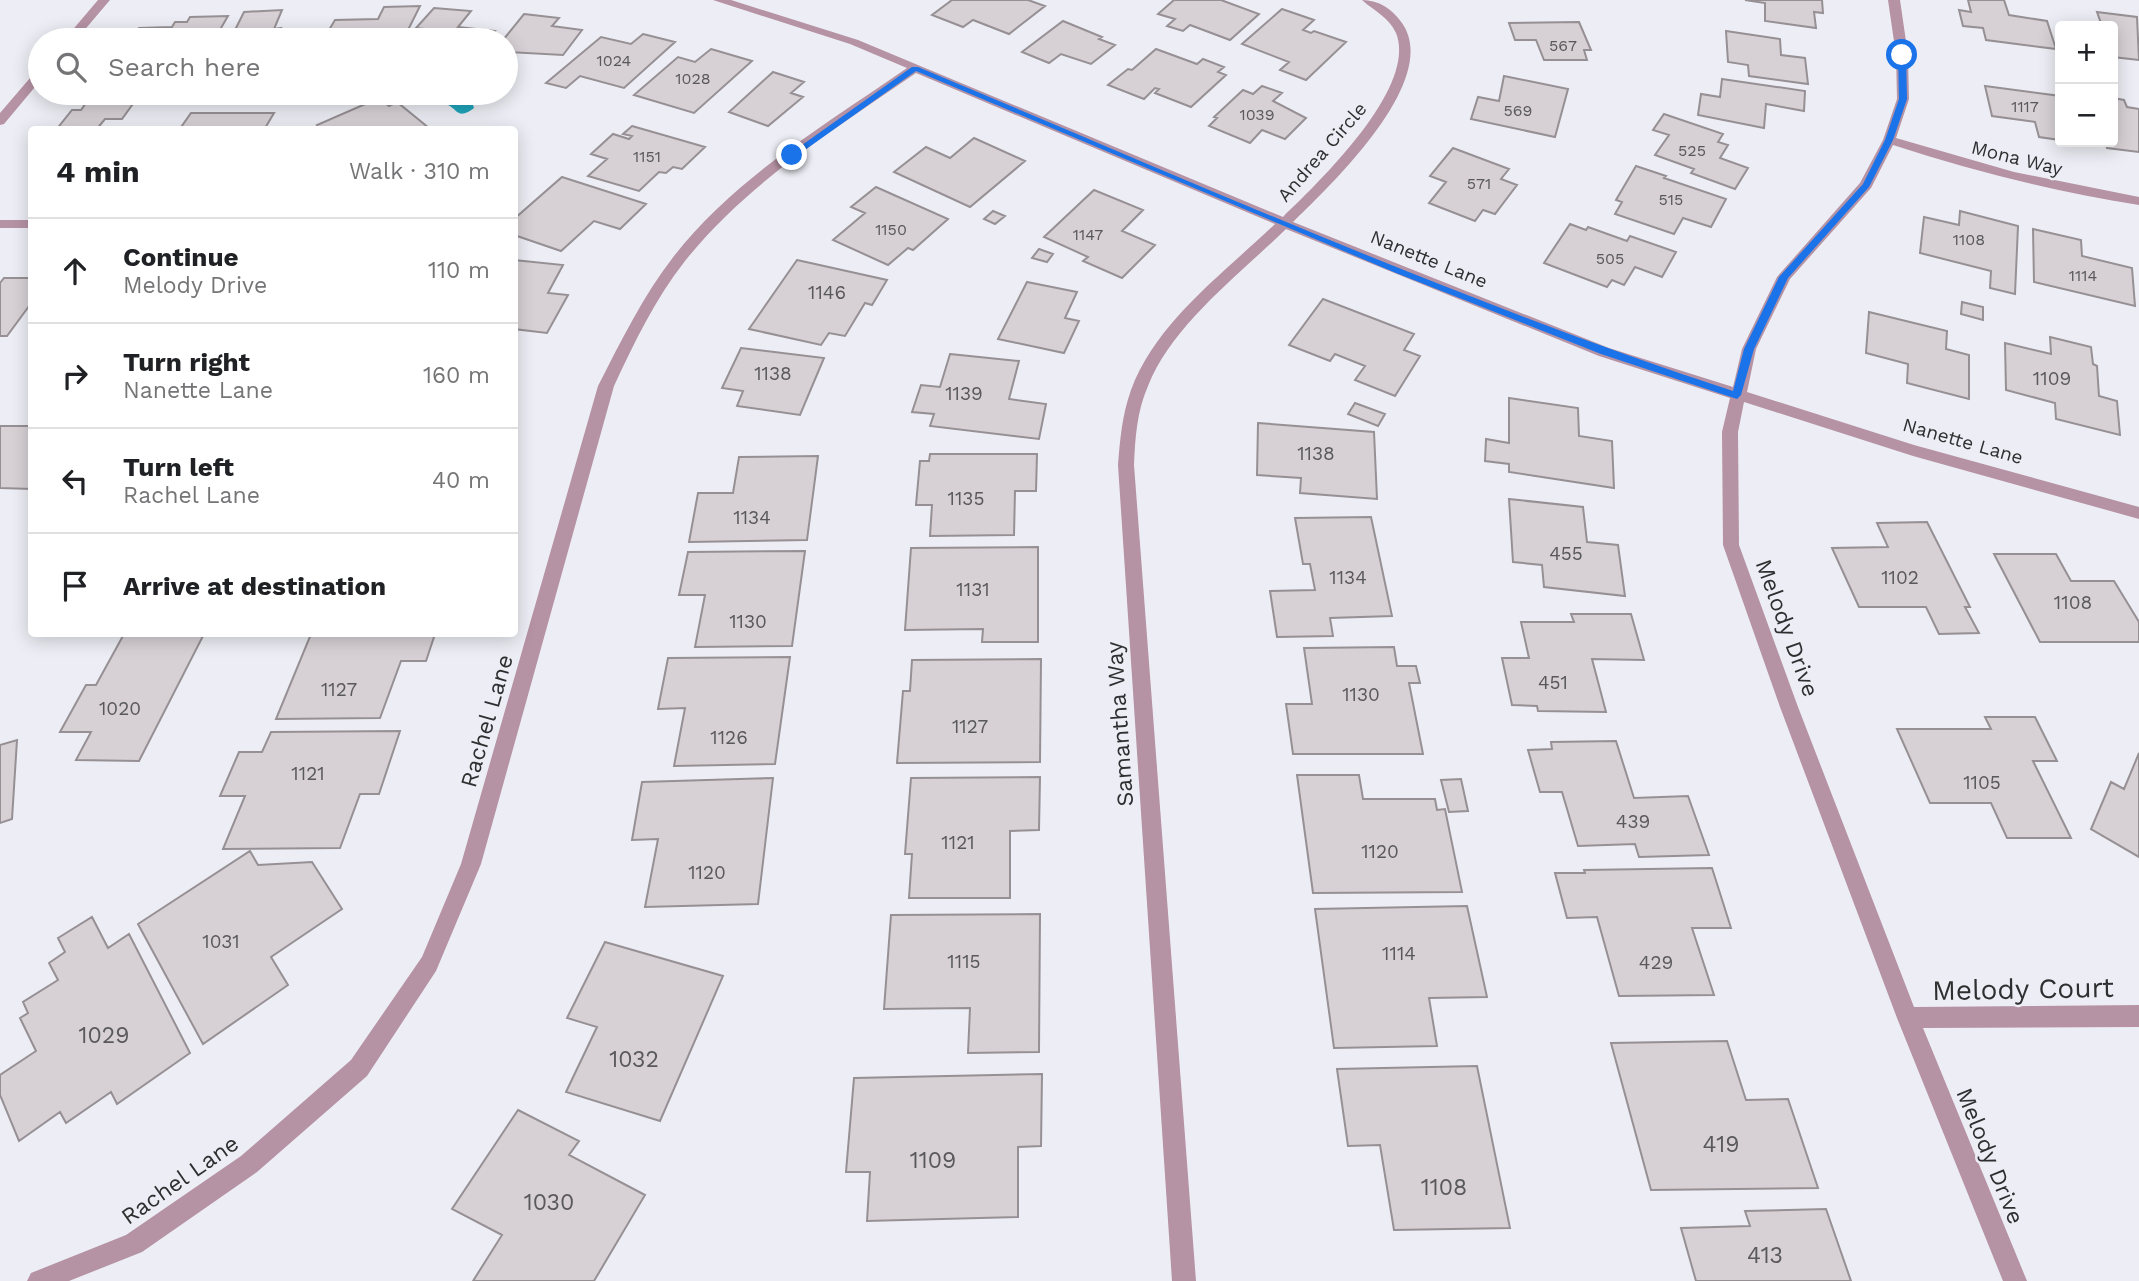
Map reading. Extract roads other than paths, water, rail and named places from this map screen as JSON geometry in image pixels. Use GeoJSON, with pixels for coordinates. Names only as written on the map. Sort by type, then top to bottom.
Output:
{"type":"FeatureCollection","features":[{"type":"Feature","properties":{"kind":"street"},"geometry":{"type":"LineString","coordinates":[[80,28],[104,0]]}},
{"type":"Feature","properties":{"kind":"street","name":"Nanette Lane"},"geometry":{"type":"LineString","coordinates":[[719,0],[854,42],[1286,223],[1604,352],[1913,450],[2139,513]]}},
{"type":"Feature","properties":{"kind":"street","name":"Andrea Circle"},"geometry":{"type":"LineString","coordinates":[[1286,223],[1367,134],[1390,102],[1401,74],[1406,49],[1401,30],[1387,11],[1368,0]]}},
{"type":"Feature","properties":{"kind":"street","name":"Melody Drive"},"geometry":{"type":"LineString","coordinates":[[1894,0],[1902,55],[1903,99],[1889,140],[1866,185],[1784,277],[1749,349],[1730,432],[1731,545],[1794,720],[1908,1018],[2015,1281]]}},
{"type":"Feature","properties":{"kind":"street","name":"Rachel Lane"},"geometry":{"type":"LineString","coordinates":[[38,1281],[134,1244],[248,1164],[359,1068],[429,964],[471,864],[606,386],[637,320],[681,257],[740,195],[915,68]]}},
{"type":"Feature","properties":{"kind":"street"},"geometry":{"type":"LineString","coordinates":[[0,121],[28,88]]}},
{"type":"Feature","properties":{"kind":"street","name":"Mona Way"},"geometry":{"type":"LineString","coordinates":[[1889,140],[1991,173],[2061,189],[2139,201]]}},
{"type":"Feature","properties":{"kind":"street","name":"Samantha Way"},"geometry":{"type":"LineString","coordinates":[[1184,1281],[1126,465],[1128,422],[1140,382],[1162,345],[1183,321],[1286,223]]}},
{"type":"Feature","properties":{"kind":"street"},"geometry":{"type":"LineString","coordinates":[[0,224],[28,224]]}},
{"type":"Feature","properties":{"kind":"street","name":"Melody Court"},"geometry":{"type":"LineString","coordinates":[[1908,1018],[2139,1016]]}},
{"type":"Feature","properties":{"kind":"water"},"geometry":{"type":"Polygon","coordinates":[[[449,105],[473,105],[474,108],[468,112],[460,113],[449,105]]]}}]}
